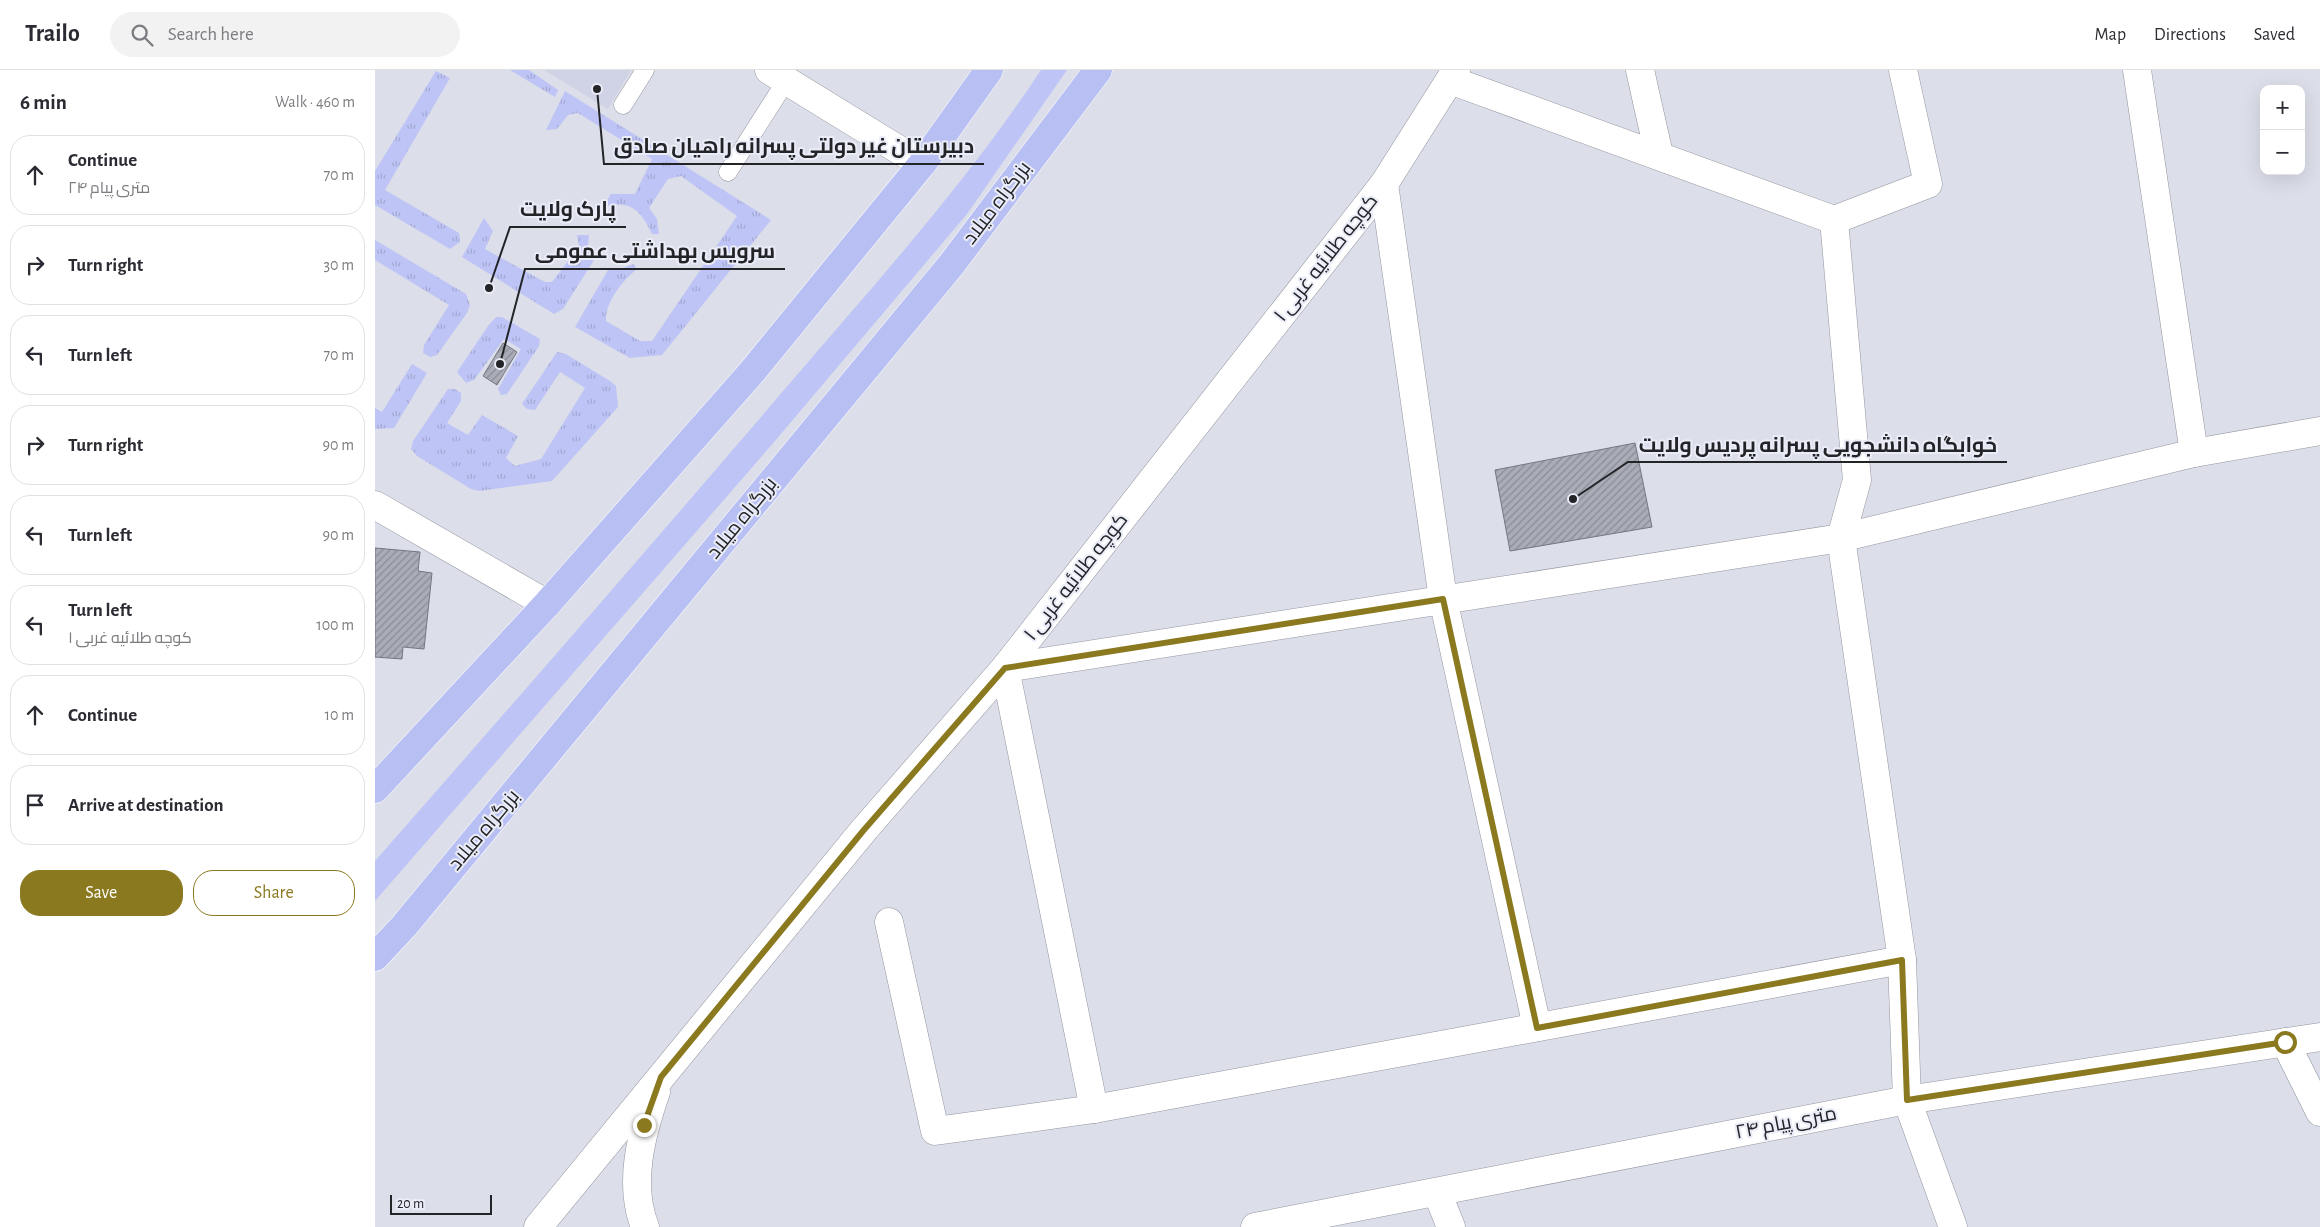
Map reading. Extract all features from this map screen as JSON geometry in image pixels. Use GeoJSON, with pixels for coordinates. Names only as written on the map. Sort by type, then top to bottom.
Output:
{"type":"FeatureCollection","features":[{"type":"Feature","properties":{"kind":"highway"},"geometry":{"type":"LineString","coordinates":[[375,789],[547,604],[751,373],[922,164],[989,70]]}},
{"type":"Feature","properties":{"kind":"highway","name":"بزرگراه میلاد"},"geometry":{"type":"LineString","coordinates":[[375,957],[429,896],[951,265],[1098,70]]}},
{"type":"Feature","properties":{"kind":"street"},"geometry":{"type":"LineString","coordinates":[[1640,70],[1659,155]]}},
{"type":"Feature","properties":{"kind":"street"},"geometry":{"type":"LineString","coordinates":[[1453,75],[1834,220],[1928,184],[1903,70]]}},
{"type":"Feature","properties":{"kind":"street"},"geometry":{"type":"LineString","coordinates":[[2137,70],[2194,453]]}},
{"type":"Feature","properties":{"kind":"street"},"geometry":{"type":"LineString","coordinates":[[778,75],[922,164]]}},
{"type":"Feature","properties":{"kind":"street","name":"کوچه طلائیه غربی ۱"},"geometry":{"type":"LineString","coordinates":[[538,1227],[863,831],[1005,668],[1384,184],[1453,75]]}},
{"type":"Feature","properties":{"kind":"street"},"geometry":{"type":"LineString","coordinates":[[1384,184],[1443,599],[1537,1028]]}},
{"type":"Feature","properties":{"kind":"street"},"geometry":{"type":"LineString","coordinates":[[1834,220],[1857,480],[1841,538],[1902,960],[1907,1100],[1953,1227]]}},
{"type":"Feature","properties":{"kind":"street"},"geometry":{"type":"LineString","coordinates":[[1094,1109],[1005,668],[1841,538],[2194,453],[2320,431]]}},
{"type":"Feature","properties":{"kind":"street"},"geometry":{"type":"LineString","coordinates":[[375,505],[547,604]]}},
{"type":"Feature","properties":{"kind":"street"},"geometry":{"type":"LineString","coordinates":[[889,922],[935,1132],[1094,1109],[1902,960]]}},
{"type":"Feature","properties":{"kind":"street","name":"۲۴ متری پیام"},"geometry":{"type":"LineString","coordinates":[[1255,1227],[1907,1100],[2320,1037]]}},
{"type":"Feature","properties":{"kind":"street"},"geometry":{"type":"LineString","coordinates":[[2285,1042],[2320,1112]]}},
{"type":"Feature","properties":{"kind":"street"},"geometry":{"type":"LineString","coordinates":[[645,1227],[639,1210],[636,1185],[644,1125],[661,1077]]}},
{"type":"Feature","properties":{"kind":"street"},"geometry":{"type":"LineString","coordinates":[[1437,1192],[1451,1227]]}},
{"type":"Feature","properties":{"kind":"lane"},"geometry":{"type":"LineString","coordinates":[[623,105],[645,70]]}},
{"type":"Feature","properties":{"kind":"lane"},"geometry":{"type":"LineString","coordinates":[[728,172],[778,75]]}},
{"type":"Feature","properties":{"kind":"shaded area"},"geometry":{"type":"Polygon","coordinates":[[[544,70],[631,70],[608,109],[544,70]]]}},
{"type":"Feature","properties":{"kind":"green space"},"geometry":{"type":"Polygon","coordinates":[[[510,70],[529,70],[558,90],[555,97],[510,70]]]}},
{"type":"Feature","properties":{"kind":"green space"},"geometry":{"type":"Polygon","coordinates":[[[1041,70],[1067,70],[967,214],[769,448],[375,901],[375,861],[917,234],[1012,113],[1041,70]]]}},
{"type":"Feature","properties":{"kind":"green space"},"geometry":{"type":"Polygon","coordinates":[[[436,71],[450,78],[385,190],[459,233],[460,242],[450,249],[375,205],[375,171],[436,71]]]}},
{"type":"Feature","properties":{"kind":"green space"},"geometry":{"type":"Polygon","coordinates":[[[565,91],[771,220],[662,355],[630,358],[575,327],[608,270],[621,269],[633,264],[637,269],[616,292],[608,306],[606,321],[640,341],[652,341],[737,216],[681,176],[668,179],[649,208],[657,219],[659,234],[652,234],[639,213],[633,208],[621,204],[603,207],[611,194],[635,194],[652,159],[578,113],[568,115],[557,129],[546,130],[565,91]]]}},
{"type":"Feature","properties":{"kind":"green space"},"geometry":{"type":"Polygon","coordinates":[[[484,218],[493,231],[485,249],[545,282],[552,282],[579,247],[577,235],[589,235],[588,246],[594,260],[563,309],[554,314],[462,257],[484,218]]]}},
{"type":"Feature","properties":{"kind":"green space"},"geometry":{"type":"Polygon","coordinates":[[[375,240],[466,294],[470,305],[467,313],[437,355],[430,357],[423,353],[424,345],[449,305],[375,260],[375,240]]]}},
{"type":"Feature","properties":{"kind":"green space"},"geometry":{"type":"Polygon","coordinates":[[[496,317],[502,317],[540,339],[539,346],[507,394],[501,395],[498,389],[521,349],[504,339],[474,380],[466,383],[457,372],[496,317]]]}},
{"type":"Feature","properties":{"kind":"green space"},"geometry":{"type":"Polygon","coordinates":[[[557,352],[566,354],[616,386],[618,407],[552,481],[479,491],[471,489],[417,456],[411,449],[413,441],[448,389],[455,389],[461,393],[461,401],[447,423],[468,435],[482,415],[518,436],[506,458],[515,466],[541,459],[585,388],[560,372],[535,410],[527,409],[522,404],[557,352]]]}},
{"type":"Feature","properties":{"kind":"green space"},"geometry":{"type":"Polygon","coordinates":[[[412,364],[427,373],[394,428],[375,429],[375,408],[382,412],[412,364]]]}},
{"type":"Feature","properties":{"kind":"building"},"geometry":{"type":"Polygon","coordinates":[[[503,343],[517,352],[497,385],[483,376],[503,343]]]}},
{"type":"Feature","properties":{"kind":"building"},"geometry":{"type":"Polygon","coordinates":[[[1635,443],[1652,527],[1510,551],[1495,470],[1635,443]]]}},
{"type":"Feature","properties":{"kind":"building"},"geometry":{"type":"Polygon","coordinates":[[[375,548],[420,552],[418,571],[432,573],[424,649],[403,647],[402,659],[375,657],[375,548]]]}},
{"type":"Feature","properties":{"kind":"place","name":"دبیرستان غیر دولتی پسرانه راهیان صادق"},"geometry":{"type":"Point","coordinates":[597,89]}},
{"type":"Feature","properties":{"kind":"place","name":"پارک ولایت"},"geometry":{"type":"Point","coordinates":[489,288]}},
{"type":"Feature","properties":{"kind":"place","name":"سرویس بهداشتی عمومی"},"geometry":{"type":"Point","coordinates":[500,364]}},
{"type":"Feature","properties":{"kind":"place","name":"خوابگاه دانشجویی پسرانه پردیس ولایت"},"geometry":{"type":"Point","coordinates":[1573,499]}},
{"type":"Feature","properties":{"kind":"route"},"geometry":{"type":"LineString","coordinates":[[644,1125],[661,1077],[863,831],[1005,668],[1443,599],[1537,1028],[1902,960],[1907,1100],[2285,1042]]}}]}
